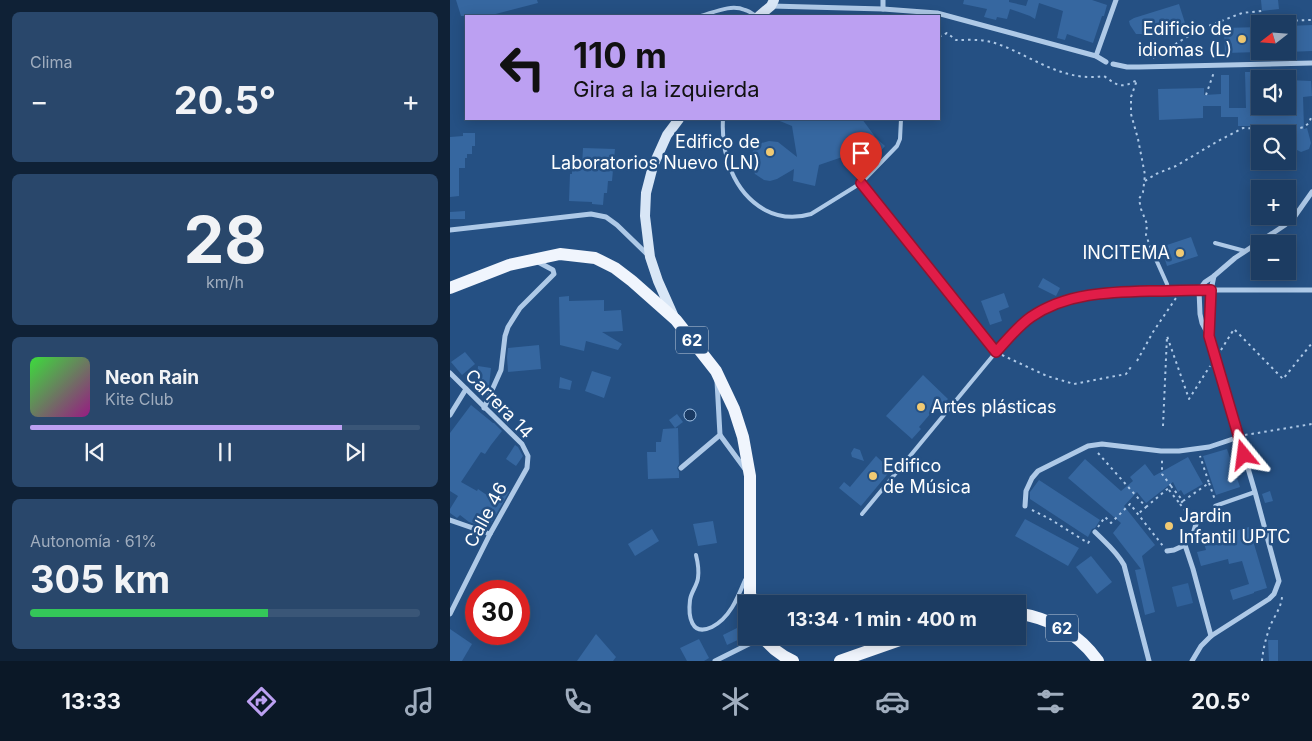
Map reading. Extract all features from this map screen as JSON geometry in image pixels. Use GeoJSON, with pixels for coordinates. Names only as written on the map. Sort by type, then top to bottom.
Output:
{"type":"FeatureCollection","features":[{"type":"Feature","properties":{"kind":"main road","name":"62"},"geometry":{"type":"LineString","coordinates":[[450,288],[509,265],[560,254],[595,258],[615,268],[632,281],[676,320],[716,371],[734,409],[743,437],[750,476],[750,595]]}},
{"type":"Feature","properties":{"kind":"main road","name":"62"},"geometry":{"type":"LineString","coordinates":[[1026,614],[1065,630],[1079,640],[1098,661]]}},
{"type":"Feature","properties":{"kind":"main road"},"geometry":{"type":"LineString","coordinates":[[770,645],[784,657],[793,661]]}},
{"type":"Feature","properties":{"kind":"main road"},"geometry":{"type":"LineString","coordinates":[[840,661],[885,645]]}},
{"type":"Feature","properties":{"kind":"street"},"geometry":{"type":"LineString","coordinates":[[882,9],[883,0]]}},
{"type":"Feature","properties":{"kind":"street"},"geometry":{"type":"LineString","coordinates":[[1096,56],[1116,0]]}},
{"type":"Feature","properties":{"kind":"street"},"geometry":{"type":"LineString","coordinates":[[759,15],[772,3],[938,13],[1096,56],[1106,62]]}},
{"type":"Feature","properties":{"kind":"street"},"geometry":{"type":"LineString","coordinates":[[1113,64],[1138,67],[1312,63]]}},
{"type":"Feature","properties":{"kind":"street"},"geometry":{"type":"LineString","coordinates":[[676,320],[658,281],[650,257],[645,216],[646,193],[653,166],[667,135],[677,120]]}},
{"type":"Feature","properties":{"kind":"street"},"geometry":{"type":"LineString","coordinates":[[1192,661],[1201,646],[1211,636],[1269,599],[1278,588],[1279,581],[1209,336],[1202,323],[1199,290],[1205,282],[1226,264],[1285,225],[1295,216],[1312,192]]}},
{"type":"Feature","properties":{"kind":"street"},"geometry":{"type":"LineString","coordinates":[[450,230],[591,214],[606,217],[612,221],[650,257]]}},
{"type":"Feature","properties":{"kind":"street"},"geometry":{"type":"LineString","coordinates":[[484,408],[501,370],[505,336],[508,327],[520,308],[554,274],[553,270],[548,266],[532,260]]}},
{"type":"Feature","properties":{"kind":"street"},"geometry":{"type":"LineString","coordinates":[[1209,336],[1211,290],[1214,276]]}},
{"type":"Feature","properties":{"kind":"street"},"geometry":{"type":"LineString","coordinates":[[1199,290],[1312,290]]}},
{"type":"Feature","properties":{"kind":"street"},"geometry":{"type":"LineString","coordinates":[[716,371],[720,435],[750,476]]}},
{"type":"Feature","properties":{"kind":"street","name":"Carrera 14"},"geometry":{"type":"LineString","coordinates":[[450,373],[522,444],[528,456]]}},
{"type":"Feature","properties":{"kind":"street"},"geometry":{"type":"LineString","coordinates":[[450,415],[466,389]]}},
{"type":"Feature","properties":{"kind":"street"},"geometry":{"type":"LineString","coordinates":[[681,468],[720,435]]}},
{"type":"Feature","properties":{"kind":"street"},"geometry":{"type":"LineString","coordinates":[[1025,506],[1026,491],[1032,478],[1038,471],[1088,446],[1102,444],[1161,451],[1198,449],[1239,437]]}},
{"type":"Feature","properties":{"kind":"street","name":"Calle 46"},"geometry":{"type":"LineString","coordinates":[[450,614],[490,534],[527,468],[528,456]]}},
{"type":"Feature","properties":{"kind":"street"},"geometry":{"type":"LineString","coordinates":[[450,520],[490,534]]}},
{"type":"Feature","properties":{"kind":"street"},"geometry":{"type":"LineString","coordinates":[[1167,551],[1185,545],[1196,524]]}},
{"type":"Feature","properties":{"kind":"street"},"geometry":{"type":"LineString","coordinates":[[1095,532],[1113,549],[1124,565],[1149,661]]}},
{"type":"Feature","properties":{"kind":"street"},"geometry":{"type":"LineString","coordinates":[[1185,545],[1211,636]]}},
{"type":"Feature","properties":{"kind":"street"},"geometry":{"type":"LineString","coordinates":[[715,661],[747,645]]}},
{"type":"Feature","properties":{"kind":"lane"},"geometry":{"type":"LineString","coordinates":[[704,15],[725,8],[735,8],[745,9],[756,15]]}},
{"type":"Feature","properties":{"kind":"lane"},"geometry":{"type":"LineString","coordinates":[[723,120],[725,152],[741,189],[750,200],[770,212],[792,218],[810,214],[861,183],[896,146],[900,139],[901,120]]}},
{"type":"Feature","properties":{"kind":"lane"},"geometry":{"type":"LineString","coordinates":[[861,183],[996,352]]}},
{"type":"Feature","properties":{"kind":"lane"},"geometry":{"type":"LineString","coordinates":[[1215,243],[1245,251]]}},
{"type":"Feature","properties":{"kind":"lane"},"geometry":{"type":"LineString","coordinates":[[1154,255],[1167,284],[1168,291]]}},
{"type":"Feature","properties":{"kind":"lane"},"geometry":{"type":"LineString","coordinates":[[862,514],[996,352],[1014,332],[1032,317],[1050,306],[1087,295],[1199,290]]}},
{"type":"Feature","properties":{"kind":"lane"},"geometry":{"type":"LineString","coordinates":[[1215,506],[1255,492]]}},
{"type":"Feature","properties":{"kind":"lane"},"geometry":{"type":"LineString","coordinates":[[696,555],[699,576],[690,599],[690,609],[692,624],[700,630],[716,625],[730,610],[750,569]]}},
{"type":"Feature","properties":{"kind":"path"},"geometry":{"type":"LineString","coordinates":[[1149,61],[1198,30],[1242,13],[1262,11]]}},
{"type":"Feature","properties":{"kind":"path"},"geometry":{"type":"LineString","coordinates":[[1296,20],[1312,20]]}},
{"type":"Feature","properties":{"kind":"path"},"geometry":{"type":"LineString","coordinates":[[940,36],[947,33],[956,40],[990,42],[1008,48],[1062,73],[1094,78],[1104,76],[1120,86],[1128,85],[1137,80]]}},
{"type":"Feature","properties":{"kind":"path"},"geometry":{"type":"LineString","coordinates":[[1206,95],[1214,70]]}},
{"type":"Feature","properties":{"kind":"path"},"geometry":{"type":"LineString","coordinates":[[1138,74],[1131,98],[1131,114],[1145,175],[1143,192],[1139,199],[1147,224],[1146,235],[1154,255]]}},
{"type":"Feature","properties":{"kind":"path"},"geometry":{"type":"LineString","coordinates":[[1145,181],[1156,174],[1176,166],[1243,128],[1300,128],[1309,124],[1312,115]]}},
{"type":"Feature","properties":{"kind":"path"},"geometry":{"type":"LineString","coordinates":[[1137,361],[1167,310],[1182,290]]}},
{"type":"Feature","properties":{"kind":"path"},"geometry":{"type":"LineString","coordinates":[[996,352],[1047,376],[1074,384],[1126,374],[1133,364]]}},
{"type":"Feature","properties":{"kind":"path"},"geometry":{"type":"LineString","coordinates":[[1253,433],[1312,424]]}},
{"type":"Feature","properties":{"kind":"path"},"geometry":{"type":"LineString","coordinates":[[1198,449],[1215,500]]}},
{"type":"Feature","properties":{"kind":"path"},"geometry":{"type":"LineString","coordinates":[[1161,451],[1162,474],[1183,501]]}},
{"type":"Feature","properties":{"kind":"path"},"geometry":{"type":"LineString","coordinates":[[1097,452],[1146,507]]}},
{"type":"Feature","properties":{"kind":"path"},"geometry":{"type":"LineString","coordinates":[[1180,504],[1209,483]]}},
{"type":"Feature","properties":{"kind":"path"},"geometry":{"type":"LineString","coordinates":[[1138,514],[1171,486]]}},
{"type":"Feature","properties":{"kind":"path"},"geometry":{"type":"LineString","coordinates":[[1169,490],[1196,524]]}},
{"type":"Feature","properties":{"kind":"path"},"geometry":{"type":"LineString","coordinates":[[1025,506],[1050,518],[1088,543],[1105,517],[1111,523],[1130,504],[1167,551]]}},
{"type":"Feature","properties":{"kind":"path"},"geometry":{"type":"LineString","coordinates":[[1262,661],[1267,635],[1282,599],[1278,588]]}},
{"type":"Feature","properties":{"kind":"shaded area"},"geometry":{"type":"Polygon","coordinates":[[[688,409],[692,409],[696,415],[692,421],[688,421],[684,417],[684,413],[688,409]]]}},
{"type":"Feature","properties":{"kind":"shaded area"},"geometry":{"type":"Polygon","coordinates":[[[1188,583],[1193,603],[1177,607],[1172,587],[1188,583]]]}},
{"type":"Feature","properties":{"kind":"building"},"geometry":{"type":"Polygon","coordinates":[[[456,0],[537,0],[538,3],[492,15],[461,16],[456,0]]]}},
{"type":"Feature","properties":{"kind":"building"},"geometry":{"type":"Polygon","coordinates":[[[964,0],[1009,0],[1009,2],[1026,6],[1028,0],[1092,0],[1107,5],[1093,43],[1067,34],[1065,40],[1057,38],[1063,11],[1039,3],[1035,19],[1010,9],[1007,19],[997,17],[996,20],[984,17],[987,9],[963,4],[964,0]]]}},
{"type":"Feature","properties":{"kind":"building"},"geometry":{"type":"Polygon","coordinates":[[[1261,0],[1278,0],[1279,9],[1262,11],[1261,0]]]}},
{"type":"Feature","properties":{"kind":"building"},"geometry":{"type":"Polygon","coordinates":[[[1179,4],[1185,23],[1147,34],[1136,34],[1130,25],[1129,21],[1134,18],[1179,4]]]}},
{"type":"Feature","properties":{"kind":"building"},"geometry":{"type":"Polygon","coordinates":[[[1312,25],[1312,51],[1296,52],[1296,26],[1312,25]]]}},
{"type":"Feature","properties":{"kind":"building"},"geometry":{"type":"Polygon","coordinates":[[[1251,27],[1251,52],[1225,53],[1224,28],[1251,27]]]}},
{"type":"Feature","properties":{"kind":"building"},"geometry":{"type":"Polygon","coordinates":[[[1245,72],[1251,72],[1251,115],[1296,115],[1296,80],[1311,81],[1312,96],[1303,97],[1304,129],[1307,128],[1311,143],[1309,149],[1301,152],[1296,150],[1296,125],[1238,126],[1238,117],[1221,117],[1221,106],[1203,106],[1203,118],[1159,120],[1158,89],[1204,88],[1204,95],[1221,94],[1221,75],[1229,75],[1229,108],[1246,108],[1245,72]]]}},
{"type":"Feature","properties":{"kind":"building","name":"Edifico de Laboratorios Nuevo (LN)"},"geometry":{"type":"Polygon","coordinates":[[[777,120],[863,120],[876,138],[885,146],[870,164],[857,152],[819,165],[815,186],[793,181],[794,169],[777,179],[764,180],[755,174],[751,166],[751,154],[758,144],[769,141],[778,142],[797,157],[792,126],[777,120]]]}},
{"type":"Feature","properties":{"kind":"building"},"geometry":{"type":"Polygon","coordinates":[[[463,133],[475,133],[475,146],[472,146],[472,154],[467,154],[467,158],[465,158],[465,168],[459,168],[459,196],[450,197],[450,137],[463,136],[463,133]]]}},
{"type":"Feature","properties":{"kind":"building"},"geometry":{"type":"Polygon","coordinates":[[[583,148],[615,149],[614,159],[618,160],[617,170],[613,170],[612,181],[608,181],[603,205],[592,204],[592,202],[569,201],[572,166],[582,166],[583,148]]]}},
{"type":"Feature","properties":{"kind":"building"},"geometry":{"type":"Polygon","coordinates":[[[465,211],[465,219],[450,219],[450,212],[465,211]]]}},
{"type":"Feature","properties":{"kind":"building","name":"INCITEMA"},"geometry":{"type":"Polygon","coordinates":[[[1191,237],[1198,256],[1167,266],[1161,247],[1191,237]]]}},
{"type":"Feature","properties":{"kind":"building"},"geometry":{"type":"Polygon","coordinates":[[[1043,278],[1060,288],[1056,296],[1038,287],[1043,278]]]}},
{"type":"Feature","properties":{"kind":"building"},"geometry":{"type":"Polygon","coordinates":[[[1004,293],[1009,307],[999,311],[1002,321],[990,325],[981,301],[1004,293]]]}},
{"type":"Feature","properties":{"kind":"building"},"geometry":{"type":"Polygon","coordinates":[[[569,296],[569,301],[604,300],[604,311],[621,310],[623,331],[602,332],[622,344],[618,350],[586,341],[584,351],[560,345],[559,297],[569,296]]]}},
{"type":"Feature","properties":{"kind":"building"},"geometry":{"type":"Polygon","coordinates":[[[539,345],[541,369],[508,372],[508,348],[539,345]]]}},
{"type":"Feature","properties":{"kind":"building"},"geometry":{"type":"Polygon","coordinates":[[[465,352],[475,364],[462,375],[451,362],[465,352]]]}},
{"type":"Feature","properties":{"kind":"building"},"geometry":{"type":"Polygon","coordinates":[[[478,366],[491,368],[488,389],[476,388],[478,366]]]}},
{"type":"Feature","properties":{"kind":"building"},"geometry":{"type":"Polygon","coordinates":[[[592,371],[611,377],[604,398],[585,391],[592,371]]]}},
{"type":"Feature","properties":{"kind":"building","name":"Artes plásticas"},"geometry":{"type":"Polygon","coordinates":[[[923,375],[948,399],[933,415],[931,413],[912,439],[886,416],[923,375]]]}},
{"type":"Feature","properties":{"kind":"building"},"geometry":{"type":"Polygon","coordinates":[[[560,377],[572,381],[570,390],[559,388],[560,377]]]}},
{"type":"Feature","properties":{"kind":"building"},"geometry":{"type":"Polygon","coordinates":[[[471,405],[502,431],[485,454],[481,452],[461,482],[477,491],[478,489],[491,498],[501,485],[509,492],[487,528],[469,522],[460,515],[457,518],[450,513],[450,509],[458,496],[450,491],[450,433],[471,405]]]}},
{"type":"Feature","properties":{"kind":"building"},"geometry":{"type":"Polygon","coordinates":[[[677,414],[683,422],[675,428],[669,420],[677,414]]]}},
{"type":"Feature","properties":{"kind":"building"},"geometry":{"type":"Polygon","coordinates":[[[678,428],[679,464],[677,468],[679,478],[648,479],[647,452],[656,452],[656,442],[661,442],[663,429],[678,428]]]}},
{"type":"Feature","properties":{"kind":"building"},"geometry":{"type":"Polygon","coordinates":[[[515,445],[523,456],[516,466],[506,459],[515,445]]]}},
{"type":"Feature","properties":{"kind":"building"},"geometry":{"type":"Polygon","coordinates":[[[854,448],[860,450],[864,461],[852,457],[851,453],[854,448]]]}},
{"type":"Feature","properties":{"kind":"building"},"geometry":{"type":"Polygon","coordinates":[[[1227,449],[1240,487],[1216,495],[1203,456],[1227,449]]]}},
{"type":"Feature","properties":{"kind":"building","name":"Edifico de Música"},"geometry":{"type":"Polygon","coordinates":[[[876,456],[891,470],[861,506],[839,488],[844,482],[850,487],[876,456]]]}},
{"type":"Feature","properties":{"kind":"building"},"geometry":{"type":"Polygon","coordinates":[[[1188,457],[1203,484],[1184,495],[1181,490],[1178,492],[1173,482],[1146,503],[1137,492],[1124,506],[1155,545],[1142,556],[1155,612],[1145,615],[1135,570],[1141,569],[1113,533],[1121,523],[1068,478],[1085,459],[1121,491],[1133,481],[1130,477],[1145,464],[1154,476],[1188,457]]]}},
{"type":"Feature","properties":{"kind":"building"},"geometry":{"type":"Polygon","coordinates":[[[1039,480],[1100,520],[1088,537],[1030,499],[1030,492],[1039,480]]]}},
{"type":"Feature","properties":{"kind":"building"},"geometry":{"type":"Polygon","coordinates":[[[1270,491],[1273,501],[1265,503],[1262,494],[1270,491]]]}},
{"type":"Feature","properties":{"kind":"building"},"geometry":{"type":"Polygon","coordinates":[[[1025,519],[1079,548],[1068,566],[1015,536],[1025,519]]]}},
{"type":"Feature","properties":{"kind":"building"},"geometry":{"type":"Polygon","coordinates":[[[713,521],[717,543],[698,546],[693,524],[713,521]]]}},
{"type":"Feature","properties":{"kind":"building"},"geometry":{"type":"Polygon","coordinates":[[[1249,527],[1267,588],[1233,600],[1230,590],[1249,584],[1242,561],[1229,564],[1228,559],[1201,566],[1197,552],[1206,550],[1204,543],[1222,538],[1221,535],[1249,527]]]}},
{"type":"Feature","properties":{"kind":"building"},"geometry":{"type":"Polygon","coordinates":[[[652,529],[659,541],[635,556],[628,544],[652,529]]]}},
{"type":"Feature","properties":{"kind":"building"},"geometry":{"type":"Polygon","coordinates":[[[1091,556],[1112,582],[1097,594],[1076,567],[1091,556]]]}},
{"type":"Feature","properties":{"kind":"building"},"geometry":{"type":"Polygon","coordinates":[[[737,628],[738,630],[738,640],[727,645],[723,635],[737,628]]]}},
{"type":"Feature","properties":{"kind":"building"},"geometry":{"type":"Polygon","coordinates":[[[450,629],[465,639],[465,645],[471,645],[462,661],[450,661],[450,629]]]}},
{"type":"Feature","properties":{"kind":"building"},"geometry":{"type":"Polygon","coordinates":[[[596,634],[616,657],[613,661],[577,661],[596,634]]]}},
{"type":"Feature","properties":{"kind":"building"},"geometry":{"type":"Polygon","coordinates":[[[699,639],[709,658],[704,661],[687,661],[680,648],[699,639]]]}},
{"type":"Feature","properties":{"kind":"building"},"geometry":{"type":"Polygon","coordinates":[[[1268,640],[1278,640],[1278,661],[1269,661],[1268,640]]]}},
{"type":"Feature","properties":{"kind":"place","name":"Edificio de idiomas (L)"},"geometry":{"type":"Point","coordinates":[1242,39]}},
{"type":"Feature","properties":{"kind":"place","name":"Edifico de Laboratorios Nuevo (LN)"},"geometry":{"type":"Point","coordinates":[770,152]}},
{"type":"Feature","properties":{"kind":"place","name":"INCITEMA"},"geometry":{"type":"Point","coordinates":[1180,253]}},
{"type":"Feature","properties":{"kind":"place","name":"Artes plásticas"},"geometry":{"type":"Point","coordinates":[921,407]}},
{"type":"Feature","properties":{"kind":"place","name":"Edifico de Música"},"geometry":{"type":"Point","coordinates":[873,476]}},
{"type":"Feature","properties":{"kind":"place","name":"Jardin Infantil UPTC"},"geometry":{"type":"Point","coordinates":[1169,526]}},
{"type":"Feature","properties":{"kind":"route"},"geometry":{"type":"LineString","coordinates":[[861,183],[996,352],[1014,332],[1032,317],[1050,306],[1069,300],[1087,295],[1108,293],[1211,290],[1209,336],[1244,455]]}}]}
